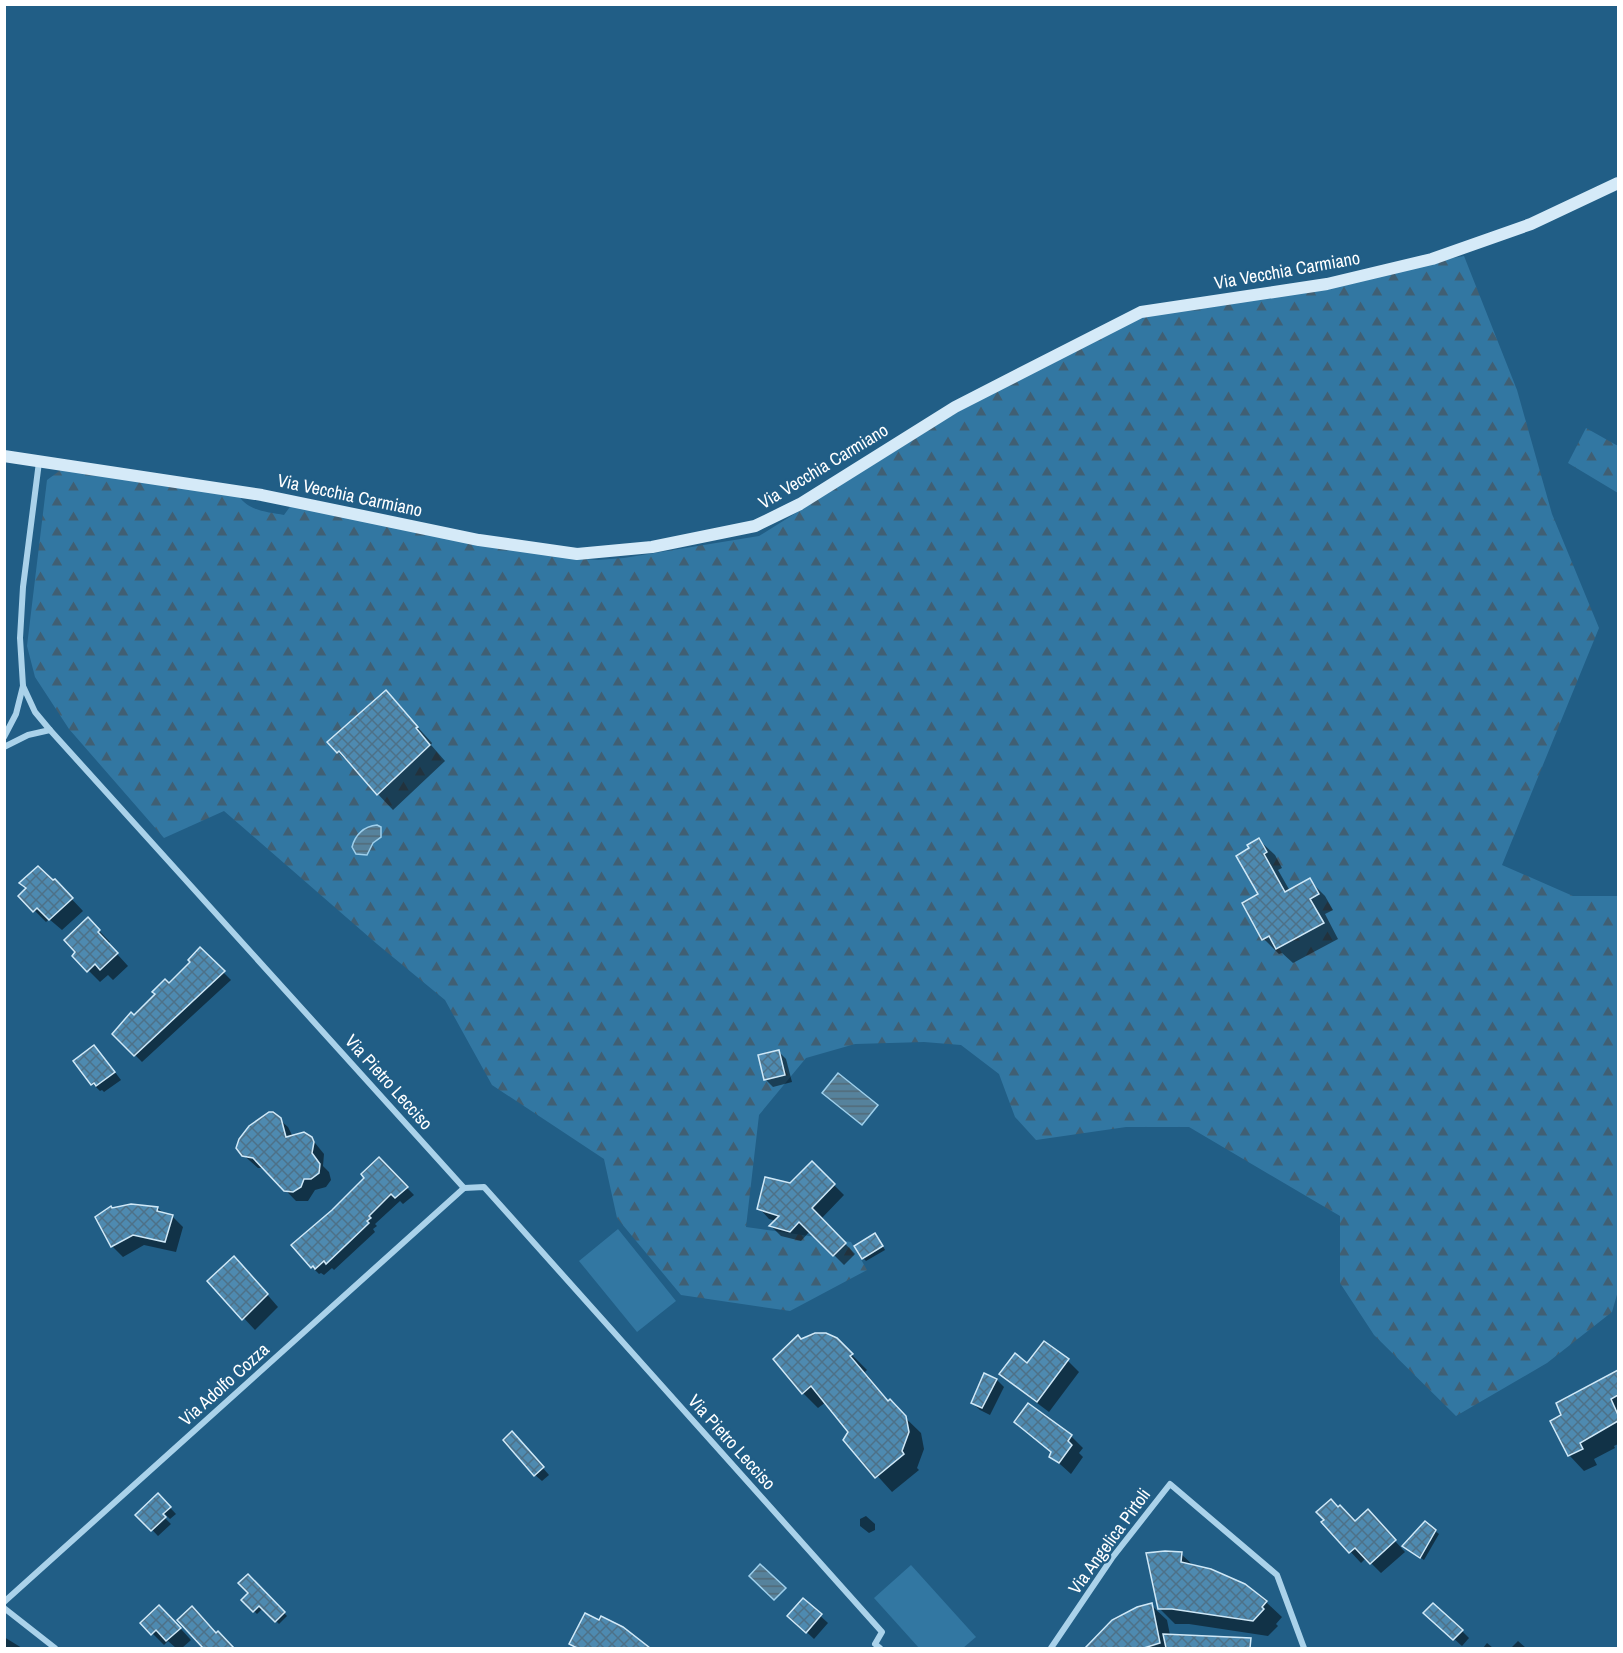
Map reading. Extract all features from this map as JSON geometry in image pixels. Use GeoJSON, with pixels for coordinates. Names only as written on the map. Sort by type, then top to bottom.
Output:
{"type":"FeatureCollection","features":[{"type":"Feature","properties":{"kind":"street","name":"Via Vecchia Carmiano"},"geometry":{"type":"LineString","coordinates":[[4,456],[262,495],[479,540],[577,554],[652,548],[755,526],[801,504],[955,407],[1141,312],[1328,284],[1431,259],[1531,224],[1618,183]]}},
{"type":"Feature","properties":{"kind":"street","name":"Via Pietro Lecciso"},"geometry":{"type":"LineString","coordinates":[[39,462],[23,587],[20,638],[23,686],[35,711],[464,1188],[484,1186],[882,1632],[875,1647]]}},
{"type":"Feature","properties":{"kind":"street"},"geometry":{"type":"LineString","coordinates":[[4,737],[16,714],[23,686]]}},
{"type":"Feature","properties":{"kind":"street"},"geometry":{"type":"LineString","coordinates":[[4,747],[28,735],[50,730]]}},
{"type":"Feature","properties":{"kind":"street","name":"Via Adolfo Cozza"},"geometry":{"type":"LineString","coordinates":[[4,1602],[464,1188]]}},
{"type":"Feature","properties":{"kind":"street","name":"Via Angelica Pirtoli"},"geometry":{"type":"LineString","coordinates":[[1051,1648],[1113,1558],[1170,1484],[1277,1575],[1304,1648]]}},
{"type":"Feature","properties":{"kind":"street"},"geometry":{"type":"LineString","coordinates":[[4,1608],[55,1648]]}},
{"type":"Feature","properties":{"kind":"green space"},"geometry":{"type":"Polygon","coordinates":[[[1464,256],[1517,390],[1552,514],[1599,628],[1502,865],[1573,896],[1618,896],[1618,1291],[1612,1312],[1547,1363],[1456,1416],[1374,1335],[1340,1283],[1340,1216],[1189,1127],[1126,1127],[1036,1140],[1015,1117],[999,1074],[961,1045],[924,1042],[855,1044],[806,1058],[759,1115],[746,1227],[851,1242],[867,1270],[790,1311],[681,1295],[617,1218],[604,1159],[492,1085],[445,1000],[224,811],[164,838],[69,729],[35,677],[27,646],[47,480],[62,469],[239,496],[248,505],[265,512],[284,515],[292,504],[568,558],[598,560],[624,558],[759,536],[964,408],[1142,317],[1464,256]]]}},
{"type":"Feature","properties":{"kind":"green space"},"geometry":{"type":"Polygon","coordinates":[[[1586,428],[1618,446],[1618,493],[1568,463],[1586,428]]]}},
{"type":"Feature","properties":{"kind":"green space"},"geometry":{"type":"Polygon","coordinates":[[[618,1229],[676,1301],[637,1332],[579,1261],[618,1229]]]}},
{"type":"Feature","properties":{"kind":"green space"},"geometry":{"type":"Polygon","coordinates":[[[911,1565],[976,1637],[963,1648],[919,1648],[874,1598],[911,1565]]]}},
{"type":"Feature","properties":{"kind":"shaded area"},"geometry":{"type":"Polygon","coordinates":[[[377,825],[381,827],[381,837],[373,843],[367,855],[356,854],[352,847],[355,839],[364,829],[377,825]]]}},
{"type":"Feature","properties":{"kind":"shaded area"},"geometry":{"type":"Polygon","coordinates":[[[838,1073],[878,1105],[862,1125],[822,1093],[838,1073]]]}},
{"type":"Feature","properties":{"kind":"shaded area"},"geometry":{"type":"Polygon","coordinates":[[[760,1564],[786,1588],[774,1600],[749,1576],[760,1564]]]}},
{"type":"Feature","properties":{"kind":"building"},"geometry":{"type":"Polygon","coordinates":[[[386,690],[418,727],[416,728],[430,745],[377,795],[339,751],[337,753],[327,742],[386,690]]]}},
{"type":"Feature","properties":{"kind":"building"},"geometry":{"type":"Polygon","coordinates":[[[1259,838],[1267,852],[1264,854],[1285,892],[1310,878],[1319,894],[1310,899],[1324,923],[1276,949],[1269,936],[1262,940],[1242,903],[1258,894],[1236,856],[1249,848],[1247,845],[1259,838]]]}},
{"type":"Feature","properties":{"kind":"building"},"geometry":{"type":"Polygon","coordinates":[[[38,866],[53,880],[55,879],[73,898],[49,920],[37,908],[33,912],[18,896],[26,888],[19,883],[38,866]]]}},
{"type":"Feature","properties":{"kind":"building"},"geometry":{"type":"Polygon","coordinates":[[[88,917],[100,930],[98,932],[118,953],[100,970],[95,964],[87,972],[72,956],[75,952],[64,940],[88,917]]]}},
{"type":"Feature","properties":{"kind":"building"},"geometry":{"type":"Polygon","coordinates":[[[200,947],[225,971],[134,1056],[112,1034],[131,1012],[134,1015],[155,994],[152,992],[165,979],[169,983],[190,962],[188,960],[200,947]]]}},
{"type":"Feature","properties":{"kind":"building"},"geometry":{"type":"Polygon","coordinates":[[[94,1045],[115,1072],[96,1086],[94,1083],[91,1085],[73,1061],[94,1045]]]}},
{"type":"Feature","properties":{"kind":"building"},"geometry":{"type":"Polygon","coordinates":[[[779,1050],[785,1075],[764,1080],[758,1055],[779,1050]]]}},
{"type":"Feature","properties":{"kind":"building"},"geometry":{"type":"Polygon","coordinates":[[[269,1112],[281,1118],[286,1137],[304,1132],[312,1137],[314,1142],[312,1153],[320,1164],[319,1173],[311,1179],[304,1179],[301,1187],[293,1192],[284,1191],[253,1158],[242,1156],[236,1148],[239,1139],[249,1126],[269,1112]]]}},
{"type":"Feature","properties":{"kind":"building"},"geometry":{"type":"Polygon","coordinates":[[[379,1157],[408,1187],[395,1198],[391,1194],[369,1216],[371,1218],[367,1221],[369,1223],[326,1264],[324,1261],[315,1269],[313,1266],[311,1268],[291,1245],[332,1210],[364,1178],[361,1174],[379,1157]]]}},
{"type":"Feature","properties":{"kind":"building"},"geometry":{"type":"Polygon","coordinates":[[[812,1161],[835,1184],[812,1208],[846,1243],[833,1256],[799,1222],[790,1232],[769,1226],[779,1216],[757,1209],[765,1177],[790,1183],[812,1161]]]}},
{"type":"Feature","properties":{"kind":"building"},"geometry":{"type":"Polygon","coordinates":[[[131,1204],[158,1207],[157,1211],[173,1215],[165,1242],[133,1235],[111,1247],[95,1217],[111,1206],[112,1208],[131,1204]]]}},
{"type":"Feature","properties":{"kind":"building"},"geometry":{"type":"Polygon","coordinates":[[[875,1233],[883,1246],[862,1259],[854,1246],[875,1233]]]}},
{"type":"Feature","properties":{"kind":"building"},"geometry":{"type":"Polygon","coordinates":[[[234,1256],[268,1294],[242,1320],[207,1281],[234,1256]]]}},
{"type":"Feature","properties":{"kind":"building"},"geometry":{"type":"Polygon","coordinates":[[[815,1333],[826,1333],[837,1338],[853,1354],[850,1356],[888,1401],[890,1399],[906,1416],[909,1432],[902,1451],[904,1454],[875,1478],[843,1440],[848,1432],[811,1386],[802,1394],[773,1359],[798,1335],[801,1339],[815,1333]]]}},
{"type":"Feature","properties":{"kind":"building"},"geometry":{"type":"Polygon","coordinates":[[[1044,1341],[1069,1359],[1037,1402],[999,1374],[1015,1353],[1027,1363],[1044,1341]]]}},
{"type":"Feature","properties":{"kind":"building"},"geometry":{"type":"Polygon","coordinates":[[[1618,1370],[1618,1395],[1611,1399],[1618,1415],[1618,1421],[1580,1443],[1583,1449],[1568,1456],[1550,1421],[1561,1415],[1556,1403],[1618,1370]]]}},
{"type":"Feature","properties":{"kind":"building"},"geometry":{"type":"Polygon","coordinates":[[[984,1373],[997,1379],[982,1408],[971,1403],[984,1373]]]}},
{"type":"Feature","properties":{"kind":"building"},"geometry":{"type":"Polygon","coordinates":[[[1028,1403],[1072,1435],[1068,1441],[1072,1445],[1059,1463],[1049,1457],[1051,1452],[1014,1422],[1028,1403]]]}},
{"type":"Feature","properties":{"kind":"building"},"geometry":{"type":"Polygon","coordinates":[[[512,1431],[544,1467],[534,1476],[503,1440],[512,1431]]]}},
{"type":"Feature","properties":{"kind":"building"},"geometry":{"type":"Polygon","coordinates":[[[158,1493],[171,1507],[163,1514],[166,1517],[151,1531],[135,1515],[158,1493]]]}},
{"type":"Feature","properties":{"kind":"building"},"geometry":{"type":"Polygon","coordinates":[[[1331,1499],[1355,1521],[1368,1509],[1396,1540],[1370,1564],[1355,1548],[1349,1553],[1321,1522],[1324,1520],[1316,1512],[1331,1499]]]}},
{"type":"Feature","properties":{"kind":"building"},"geometry":{"type":"Polygon","coordinates":[[[1425,1521],[1436,1530],[1420,1558],[1402,1546],[1425,1521]]]}},
{"type":"Feature","properties":{"kind":"building"},"geometry":{"type":"Polygon","coordinates":[[[1182,1552],[1181,1562],[1211,1569],[1245,1584],[1267,1601],[1262,1607],[1264,1609],[1253,1621],[1158,1609],[1146,1553],[1182,1552]]]}},
{"type":"Feature","properties":{"kind":"building"},"geometry":{"type":"Polygon","coordinates":[[[248,1574],[285,1612],[275,1622],[259,1606],[253,1612],[241,1600],[248,1593],[238,1583],[248,1574]]]}},
{"type":"Feature","properties":{"kind":"building"},"geometry":{"type":"Polygon","coordinates":[[[803,1598],[822,1614],[806,1633],[787,1616],[803,1598]]]}},
{"type":"Feature","properties":{"kind":"building"},"geometry":{"type":"Polygon","coordinates":[[[1152,1603],[1160,1643],[1144,1648],[1085,1648],[1112,1620],[1137,1607],[1152,1603]]]}},
{"type":"Feature","properties":{"kind":"building"},"geometry":{"type":"Polygon","coordinates":[[[1433,1603],[1463,1630],[1453,1640],[1423,1613],[1433,1603]]]}},
{"type":"Feature","properties":{"kind":"building"},"geometry":{"type":"Polygon","coordinates":[[[159,1605],[181,1628],[166,1641],[156,1630],[151,1635],[140,1623],[159,1605]]]}},
{"type":"Feature","properties":{"kind":"building"},"geometry":{"type":"Polygon","coordinates":[[[192,1606],[216,1633],[218,1631],[234,1648],[203,1648],[177,1620],[192,1606]]]}},
{"type":"Feature","properties":{"kind":"building"},"geometry":{"type":"Polygon","coordinates":[[[585,1613],[599,1620],[601,1616],[623,1627],[650,1648],[577,1648],[569,1644],[585,1613]]]}},
{"type":"Feature","properties":{"kind":"building"},"geometry":{"type":"Polygon","coordinates":[[[1163,1634],[1251,1638],[1250,1648],[1166,1648],[1163,1634]]]}}]}
